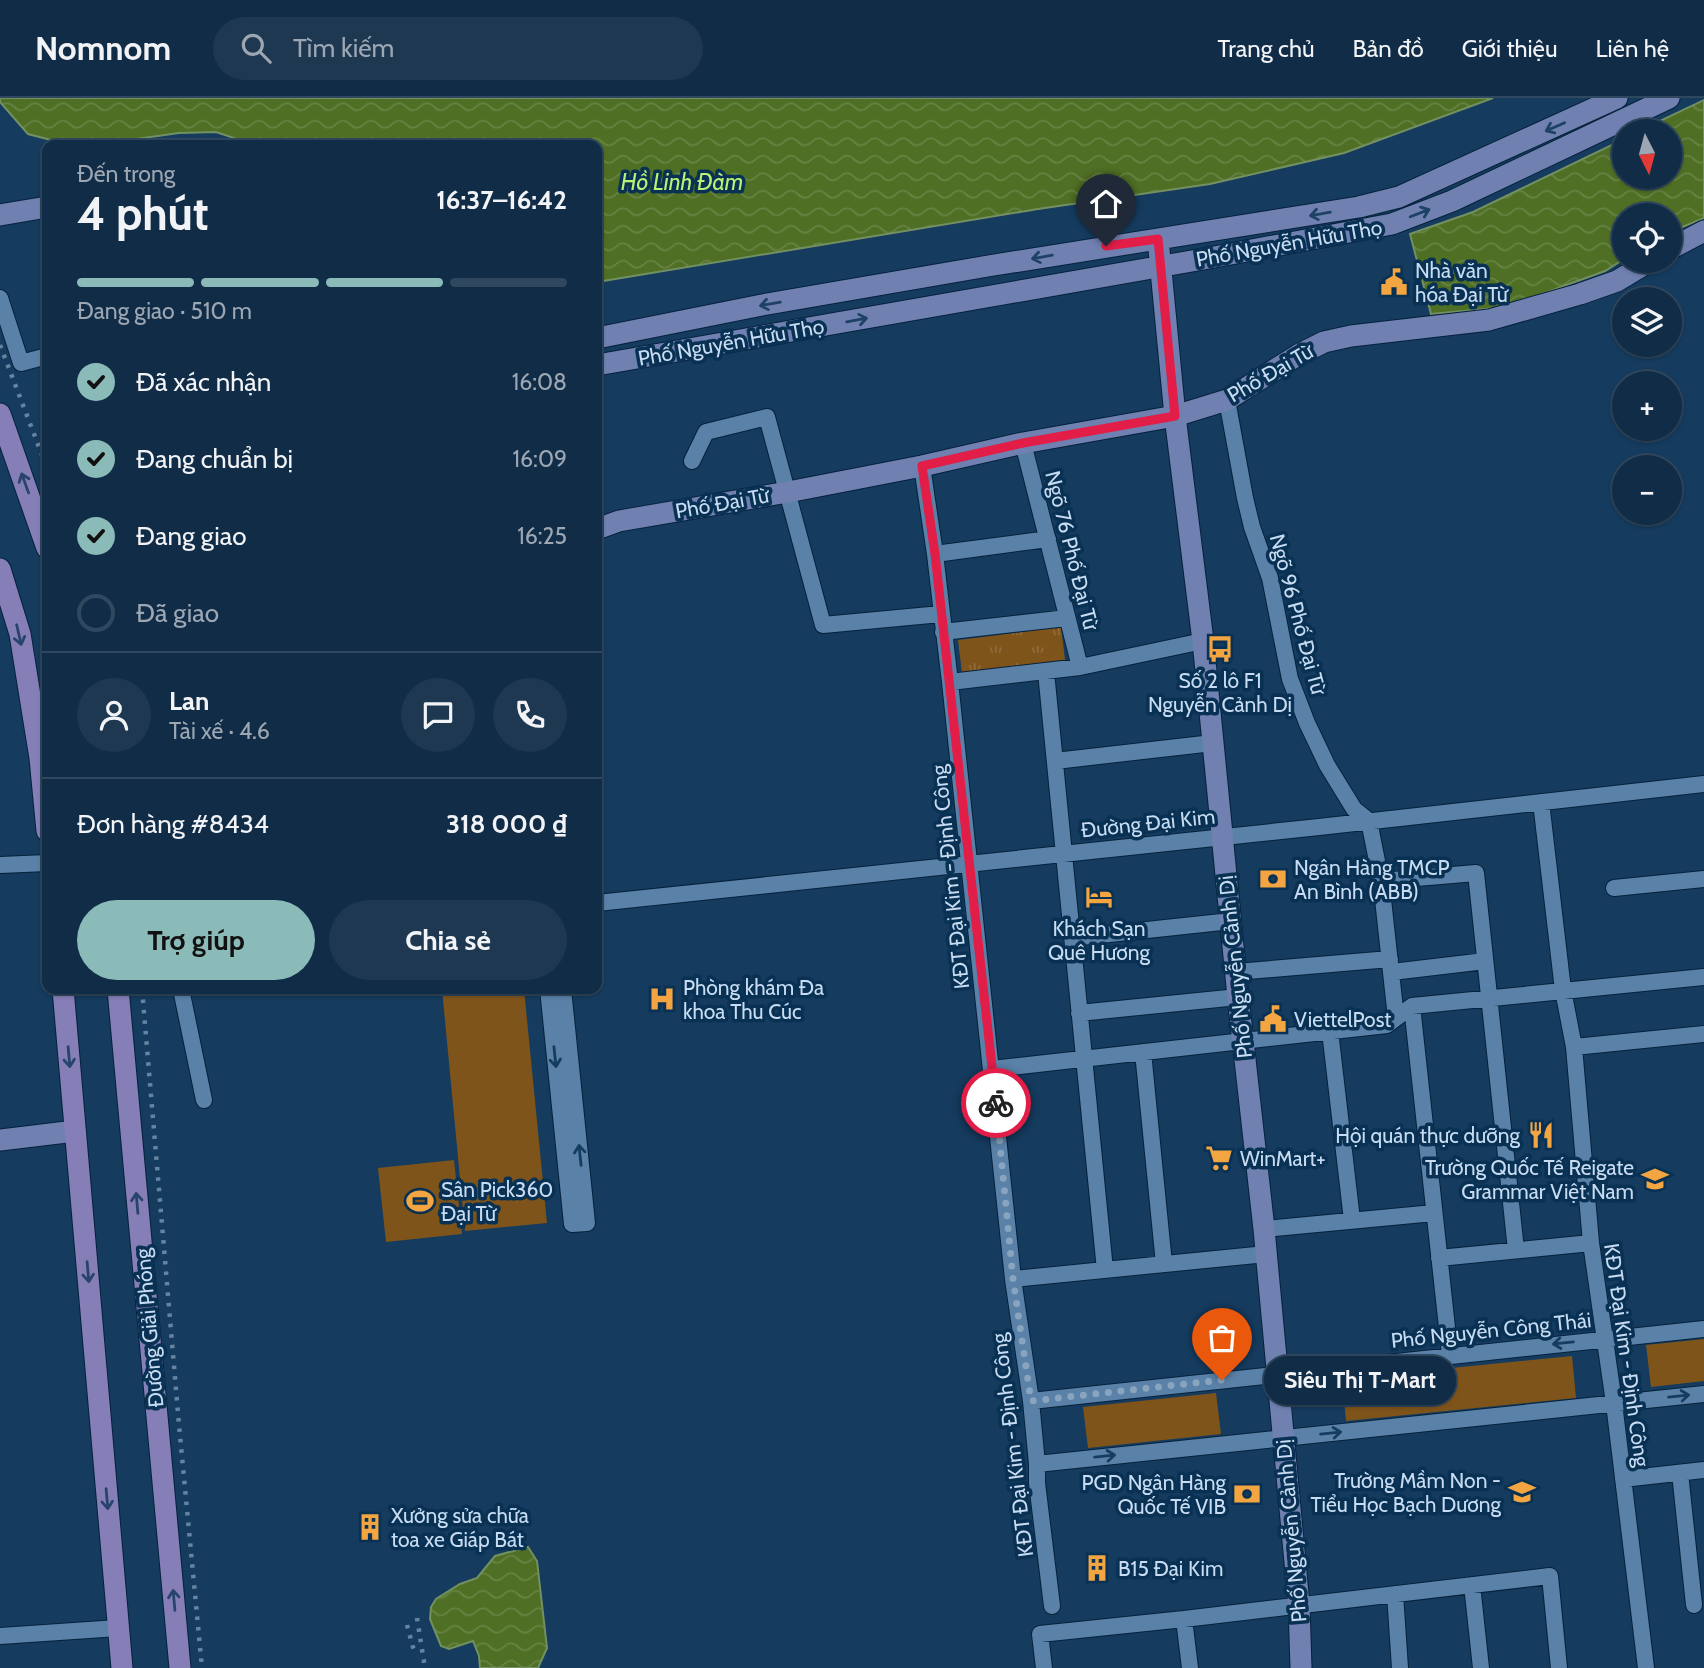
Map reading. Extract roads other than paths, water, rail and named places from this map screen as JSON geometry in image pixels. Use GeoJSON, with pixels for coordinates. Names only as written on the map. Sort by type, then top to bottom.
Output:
{"type":"FeatureCollection","features":[{"type":"Feature","properties":{"kind":"main road","name":"Phố Nguyễn Hữu Thọ"},"geometry":{"type":"LineString","coordinates":[[602,337],[855,289],[1093,248],[1359,207],[1399,197],[1617,98]]}},
{"type":"Feature","properties":{"kind":"main road","name":"Phố Nguyễn Hữu Thọ"},"geometry":{"type":"LineString","coordinates":[[602,364],[1392,224],[1452,201],[1669,98]]}},
{"type":"Feature","properties":{"kind":"main road"},"geometry":{"type":"LineString","coordinates":[[0,214],[42,208]]}},
{"type":"Feature","properties":{"kind":"main road"},"geometry":{"type":"LineString","coordinates":[[1682,243],[1704,231]]}},
{"type":"Feature","properties":{"kind":"main road","name":"Phố Nguyễn Cảnh Dị"},"geometry":{"type":"LineString","coordinates":[[1158,239],[1264,1229],[1299,1605],[1301,1668]]}},
{"type":"Feature","properties":{"kind":"main road","name":"Phố Đại Từ"},"geometry":{"type":"LineString","coordinates":[[602,527],[619,521],[788,492],[1023,443],[1175,416],[1227,400],[1298,355],[1324,342],[1351,336],[1489,320],[1580,294],[1617,281],[1630,273]]}},
{"type":"Feature","properties":{"kind":"main road"},"geometry":{"type":"LineString","coordinates":[[0,414],[42,534]]}},
{"type":"Feature","properties":{"kind":"main road"},"geometry":{"type":"LineString","coordinates":[[0,569],[20,634],[42,779]]}},
{"type":"Feature","properties":{"kind":"main road"},"geometry":{"type":"LineString","coordinates":[[63,994],[122,1668]]}},
{"type":"Feature","properties":{"kind":"main road","name":"Đường Giải Phóng"},"geometry":{"type":"LineString","coordinates":[[118,994],[180,1668]]}},
{"type":"Feature","properties":{"kind":"main road"},"geometry":{"type":"LineString","coordinates":[[0,1140],[75,1131]]}},
{"type":"Feature","properties":{"kind":"street"},"geometry":{"type":"LineString","coordinates":[[0,298],[21,363],[42,357]]}},
{"type":"Feature","properties":{"kind":"street","name":"Ngõ 96 Phố Đại Từ"},"geometry":{"type":"LineString","coordinates":[[1227,400],[1245,498],[1270,578],[1290,679],[1327,765],[1354,809],[1369,821]]}},
{"type":"Feature","properties":{"kind":"street"},"geometry":{"type":"LineString","coordinates":[[692,461],[706,432],[767,417],[823,625],[941,614]]}},
{"type":"Feature","properties":{"kind":"street","name":"Ngõ 76 Phố Đại Từ"},"geometry":{"type":"LineString","coordinates":[[1023,443],[1080,667]]}},
{"type":"Feature","properties":{"kind":"street","name":"KĐT Đại Kim - Định Công"},"geometry":{"type":"LineString","coordinates":[[922,466],[950,682],[1013,1279],[1031,1401],[1037,1483],[1052,1606]]}},
{"type":"Feature","properties":{"kind":"street"},"geometry":{"type":"LineString","coordinates":[[935,554],[1048,539]]}},
{"type":"Feature","properties":{"kind":"street"},"geometry":{"type":"LineString","coordinates":[[943,632],[1067,618]]}},
{"type":"Feature","properties":{"kind":"street"},"geometry":{"type":"LineString","coordinates":[[950,682],[1080,667],[1203,640]]}},
{"type":"Feature","properties":{"kind":"street"},"geometry":{"type":"LineString","coordinates":[[1046,671],[1105,1270]]}},
{"type":"Feature","properties":{"kind":"street"},"geometry":{"type":"LineString","coordinates":[[1055,761],[1213,743]]}},
{"type":"Feature","properties":{"kind":"street","name":"Đường Đại Kim"},"geometry":{"type":"LineString","coordinates":[[602,902],[1704,783]]}},
{"type":"Feature","properties":{"kind":"street","name":"KĐT Đại Kim - Định Công"},"geometry":{"type":"LineString","coordinates":[[1541,802],[1563,990],[1574,1047],[1591,1243],[1614,1403],[1646,1668]]}},
{"type":"Feature","properties":{"kind":"street"},"geometry":{"type":"LineString","coordinates":[[1369,821],[1381,881],[1396,1018]]}},
{"type":"Feature","properties":{"kind":"street"},"geometry":{"type":"LineString","coordinates":[[0,865],[42,863]]}},
{"type":"Feature","properties":{"kind":"street"},"geometry":{"type":"LineString","coordinates":[[1381,881],[1476,873],[1516,1250]]}},
{"type":"Feature","properties":{"kind":"street"},"geometry":{"type":"LineString","coordinates":[[1614,888],[1704,879]]}},
{"type":"Feature","properties":{"kind":"street"},"geometry":{"type":"LineString","coordinates":[[1072,938],[1231,921]]}},
{"type":"Feature","properties":{"kind":"street"},"geometry":{"type":"LineString","coordinates":[[1236,972],[1485,961]]}},
{"type":"Feature","properties":{"kind":"street"},"geometry":{"type":"LineString","coordinates":[[992,1069],[1387,1025],[1412,1006],[1704,977]]}},
{"type":"Feature","properties":{"kind":"street"},"geometry":{"type":"LineString","coordinates":[[182,994],[204,1100]]}},
{"type":"Feature","properties":{"kind":"street"},"geometry":{"type":"LineString","coordinates":[[549,994],[580,1224],[563,994]]}},
{"type":"Feature","properties":{"kind":"street"},"geometry":{"type":"LineString","coordinates":[[1079,1013],[1238,997]]}},
{"type":"Feature","properties":{"kind":"street"},"geometry":{"type":"LineString","coordinates":[[1412,1006],[1450,1356]]}},
{"type":"Feature","properties":{"kind":"street"},"geometry":{"type":"LineString","coordinates":[[1330,1031],[1352,1220]]}},
{"type":"Feature","properties":{"kind":"street"},"geometry":{"type":"LineString","coordinates":[[1574,1047],[1704,1034]]}},
{"type":"Feature","properties":{"kind":"street"},"geometry":{"type":"LineString","coordinates":[[1143,1052],[1164,1264]]}},
{"type":"Feature","properties":{"kind":"street"},"geometry":{"type":"LineString","coordinates":[[1264,1229],[1434,1213]]}},
{"type":"Feature","properties":{"kind":"street"},"geometry":{"type":"LineString","coordinates":[[1439,1258],[1591,1243]]}},
{"type":"Feature","properties":{"kind":"street"},"geometry":{"type":"LineString","coordinates":[[1013,1279],[1266,1254]]}},
{"type":"Feature","properties":{"kind":"street","name":"Phố Nguyễn Công Thái"},"geometry":{"type":"LineString","coordinates":[[1031,1401],[1704,1329]]}},
{"type":"Feature","properties":{"kind":"street"},"geometry":{"type":"LineString","coordinates":[[1037,1464],[1704,1394]]}},
{"type":"Feature","properties":{"kind":"street"},"geometry":{"type":"LineString","coordinates":[[1623,1479],[1704,1470]]}},
{"type":"Feature","properties":{"kind":"street","name":"KĐT Đại Kim - Định Công"},"geometry":{"type":"LineString","coordinates":[[1680,1473],[1694,1605],[1704,1597]]}},
{"type":"Feature","properties":{"kind":"street"},"geometry":{"type":"LineString","coordinates":[[1044,1668],[1040,1634],[1550,1576],[1559,1668]]}},
{"type":"Feature","properties":{"kind":"street"},"geometry":{"type":"LineString","coordinates":[[1472,1585],[1481,1668]]}},
{"type":"Feature","properties":{"kind":"street"},"geometry":{"type":"LineString","coordinates":[[1395,1594],[1400,1668]]}},
{"type":"Feature","properties":{"kind":"street"},"geometry":{"type":"LineString","coordinates":[[1185,1619],[1190,1668]]}},
{"type":"Feature","properties":{"kind":"street"},"geometry":{"type":"LineString","coordinates":[[0,1636],[118,1628]]}},
{"type":"Feature","properties":{"kind":"water","name":"Hồ Linh Đàm"},"geometry":{"type":"Polygon","coordinates":[[[0,98],[1493,98],[1344,153],[1210,184],[1038,209],[602,281],[602,140],[240,140],[216,132],[179,133],[129,140],[51,140],[28,134],[0,102],[0,98]]]}},
{"type":"Feature","properties":{"kind":"water"},"geometry":{"type":"Polygon","coordinates":[[[1704,100],[1704,218],[1682,227],[1682,203],[1612,203],[1612,267],[1605,271],[1506,307],[1431,314],[1410,234],[1473,212],[1612,145],[1612,189],[1682,189],[1682,119],[1664,119],[1704,100]]]}},
{"type":"Feature","properties":{"kind":"water"},"geometry":{"type":"Polygon","coordinates":[[[528,1547],[537,1561],[547,1648],[538,1668],[480,1668],[473,1641],[449,1649],[441,1646],[430,1619],[431,1607],[436,1599],[460,1584],[477,1578],[495,1556],[528,1547]]]}},
{"type":"Feature","properties":{"kind":"railway"},"geometry":{"type":"LineString","coordinates":[[0,345],[42,455]]}},
{"type":"Feature","properties":{"kind":"railway"},"geometry":{"type":"LineString","coordinates":[[142,994],[202,1668]]}},
{"type":"Feature","properties":{"kind":"railway"},"geometry":{"type":"LineString","coordinates":[[417,1618],[425,1668]]}},
{"type":"Feature","properties":{"kind":"railway"},"geometry":{"type":"LineString","coordinates":[[407,1625],[414,1651]]}},
{"type":"Feature","properties":{"kind":"place","name":"Nhà văn hóa Đại Từ"},"geometry":{"type":"Point","coordinates":[1394,282]}},
{"type":"Feature","properties":{"kind":"place","name":"Số 2 lô F1 Nguyễn Cảnh Dị"},"geometry":{"type":"Point","coordinates":[1220,649]}},
{"type":"Feature","properties":{"kind":"place","name":"Ngân Hàng TMCP An Bình (ABB)"},"geometry":{"type":"Point","coordinates":[1273,879]}},
{"type":"Feature","properties":{"kind":"place","name":"Khách Sạn Quê Hương"},"geometry":{"type":"Point","coordinates":[1099,897]}},
{"type":"Feature","properties":{"kind":"place","name":"Phòng khám Đa khoa Thu Cúc"},"geometry":{"type":"Point","coordinates":[662,999]}},
{"type":"Feature","properties":{"kind":"place","name":"ViettelPost"},"geometry":{"type":"Point","coordinates":[1273,1019]}},
{"type":"Feature","properties":{"kind":"place","name":"Hội quán thực dưỡng"},"geometry":{"type":"Point","coordinates":[1541,1135]}},
{"type":"Feature","properties":{"kind":"place","name":"WinMart+"},"geometry":{"type":"Point","coordinates":[1219,1158]}},
{"type":"Feature","properties":{"kind":"place","name":"Trường Quốc Tế Reigate Grammar Việt Nam"},"geometry":{"type":"Point","coordinates":[1655,1179]}},
{"type":"Feature","properties":{"kind":"place","name":"Sân Pick360 Đại Từ"},"geometry":{"type":"Point","coordinates":[420,1201]}},
{"type":"Feature","properties":{"kind":"place","name":"Siêu Thị T-Mart"},"geometry":{"type":"Point","coordinates":[1222,1380]}},
{"type":"Feature","properties":{"kind":"place","name":"Trường Mầm Non - Tiểu Học Bạch Dương"},"geometry":{"type":"Point","coordinates":[1522,1492]}},
{"type":"Feature","properties":{"kind":"place","name":"PGD Ngân Hàng Quốc Tế VIB"},"geometry":{"type":"Point","coordinates":[1247,1494]}},
{"type":"Feature","properties":{"kind":"place","name":"Xưởng sửa chữa toa xe Giáp Bát"},"geometry":{"type":"Point","coordinates":[370,1527]}},
{"type":"Feature","properties":{"kind":"place","name":"B15 Đại Kim"},"geometry":{"type":"Point","coordinates":[1097,1568]}}]}
